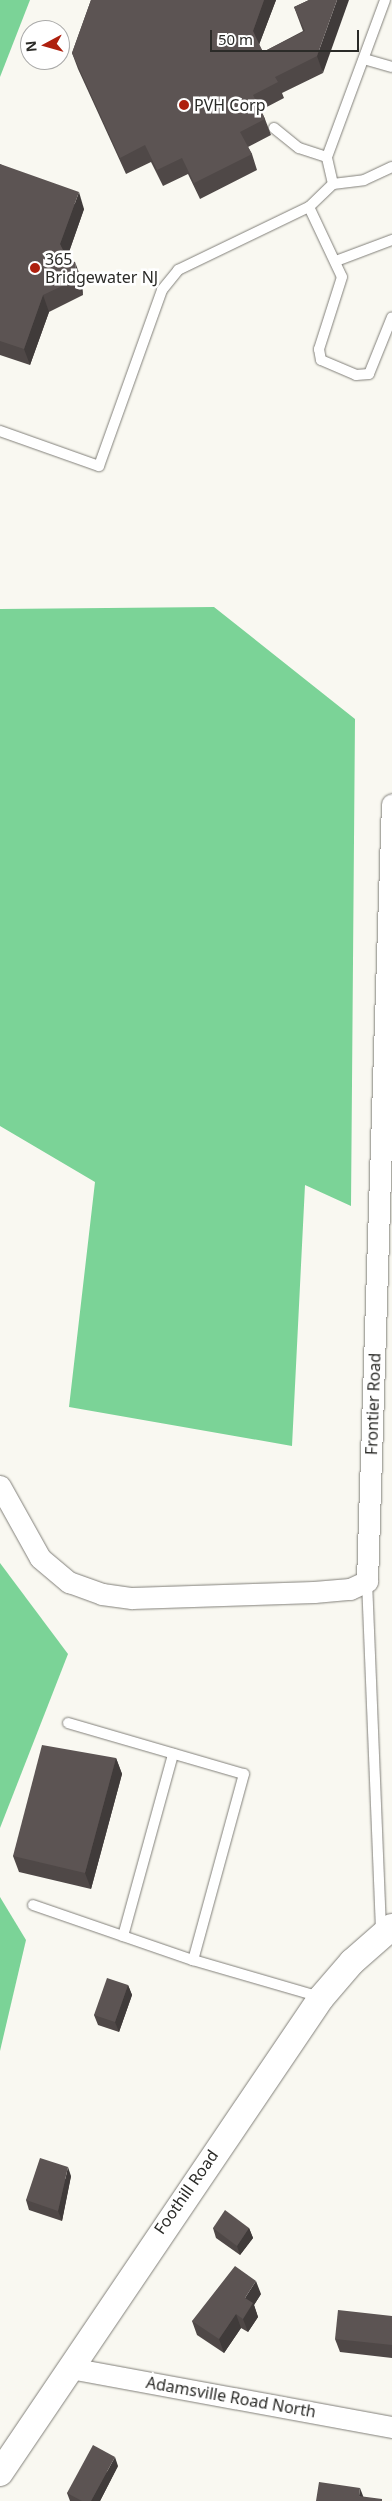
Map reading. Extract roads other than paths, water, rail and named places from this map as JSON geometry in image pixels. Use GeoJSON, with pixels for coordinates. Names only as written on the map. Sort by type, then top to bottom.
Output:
{"type":"FeatureCollection","features":[{"type":"Feature","properties":{"kind":"street","name":"Frontier Road"},"geometry":{"type":"LineString","coordinates":[[367,1581],[392,804]]}},
{"type":"Feature","properties":{"kind":"street"},"geometry":{"type":"LineString","coordinates":[[0,1486],[40,1558],[69,1582],[102,1594],[132,1598],[314,1592],[350,1589],[367,1581]]}},
{"type":"Feature","properties":{"kind":"street","name":"Foothill Road"},"geometry":{"type":"LineString","coordinates":[[0,2473],[320,1998],[386,1931]]}},
{"type":"Feature","properties":{"kind":"street","name":"Adamsville Road North"},"geometry":{"type":"LineString","coordinates":[[70,2368],[392,2427]]}},
{"type":"Feature","properties":{"kind":"lane"},"geometry":{"type":"LineString","coordinates":[[333,184],[327,157],[385,0]]}},
{"type":"Feature","properties":{"kind":"lane"},"geometry":{"type":"LineString","coordinates":[[364,59],[392,67]]}},
{"type":"Feature","properties":{"kind":"lane"},"geometry":{"type":"LineString","coordinates":[[274,128],[299,148],[327,157]]}},
{"type":"Feature","properties":{"kind":"lane"},"geometry":{"type":"LineString","coordinates":[[0,431],[99,466],[168,282],[198,258],[309,207],[333,184],[364,180],[392,167]]}},
{"type":"Feature","properties":{"kind":"lane"},"geometry":{"type":"LineString","coordinates":[[309,207],[342,277],[319,349],[321,360],[356,375],[369,374],[392,317]]}},
{"type":"Feature","properties":{"kind":"lane"},"geometry":{"type":"LineString","coordinates":[[336,261],[392,240]]}},
{"type":"Feature","properties":{"kind":"lane"},"geometry":{"type":"LineString","coordinates":[[367,1581],[386,1931]]}},
{"type":"Feature","properties":{"kind":"lane"},"geometry":{"type":"LineString","coordinates":[[68,1724],[244,1774],[193,1960]]}},
{"type":"Feature","properties":{"kind":"lane"},"geometry":{"type":"LineString","coordinates":[[123,1936],[173,1754]]}},
{"type":"Feature","properties":{"kind":"lane"},"geometry":{"type":"LineString","coordinates":[[33,1905],[193,1960],[320,1998]]}},
{"type":"Feature","properties":{"kind":"place","name":"PVH Corp"},"geometry":{"type":"Point","coordinates":[184,105]}},
{"type":"Feature","properties":{"kind":"place","name":"365 Bridgewater NJ"},"geometry":{"type":"Point","coordinates":[35,268]}}]}
